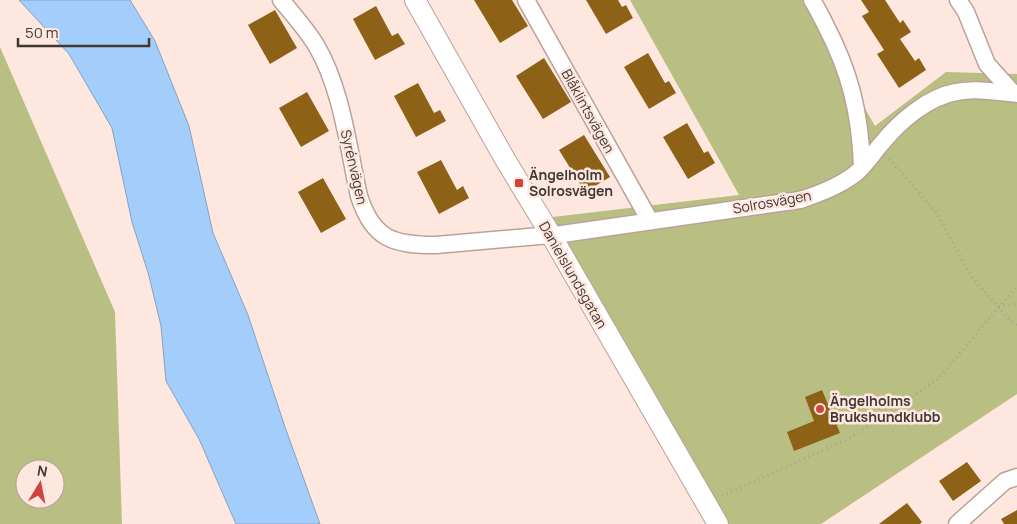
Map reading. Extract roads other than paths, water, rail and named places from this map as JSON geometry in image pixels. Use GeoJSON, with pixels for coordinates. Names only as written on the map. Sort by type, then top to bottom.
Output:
{"type":"FeatureCollection","features":[{"type":"Feature","properties":{"kind":"street","name":"Syrénvägen"},"geometry":{"type":"LineString","coordinates":[[280,0],[316,45],[324,61],[339,101],[363,210],[370,223],[379,232],[389,239],[416,245],[551,235]]}},
{"type":"Feature","properties":{"kind":"street","name":"Danielslundsgatan"},"geometry":{"type":"LineString","coordinates":[[414,0],[718,524]]}},
{"type":"Feature","properties":{"kind":"street","name":"Blåklintsvägen"},"geometry":{"type":"LineString","coordinates":[[526,0],[650,221]]}},
{"type":"Feature","properties":{"kind":"street"},"geometry":{"type":"LineString","coordinates":[[812,0],[836,44],[846,71],[857,111],[861,137],[862,166]]}},
{"type":"Feature","properties":{"kind":"street"},"geometry":{"type":"LineString","coordinates":[[958,0],[966,12],[987,64],[1015,94]]}},
{"type":"Feature","properties":{"kind":"street","name":"Solrosvägen"},"geometry":{"type":"LineString","coordinates":[[551,235],[800,200],[820,193],[855,174],[894,130],[918,108],[936,98],[955,92],[975,90],[1015,94]]}},
{"type":"Feature","properties":{"kind":"street"},"geometry":{"type":"LineString","coordinates":[[957,524],[1005,481],[1017,477]]}},
{"type":"Feature","properties":{"kind":"water"},"geometry":{"type":"Polygon","coordinates":[[[19,0],[130,0],[155,41],[189,126],[213,233],[248,315],[320,524],[236,524],[199,439],[166,381],[161,326],[149,276],[132,222],[112,128],[69,54],[19,0]]]}},
{"type":"Feature","properties":{"kind":"place","name":"Ängelholm Solrosvägen"},"geometry":{"type":"Point","coordinates":[519,183]}},
{"type":"Feature","properties":{"kind":"place","name":"Ängelholms Brukshundklubb"},"geometry":{"type":"Point","coordinates":[820,409]}}]}
